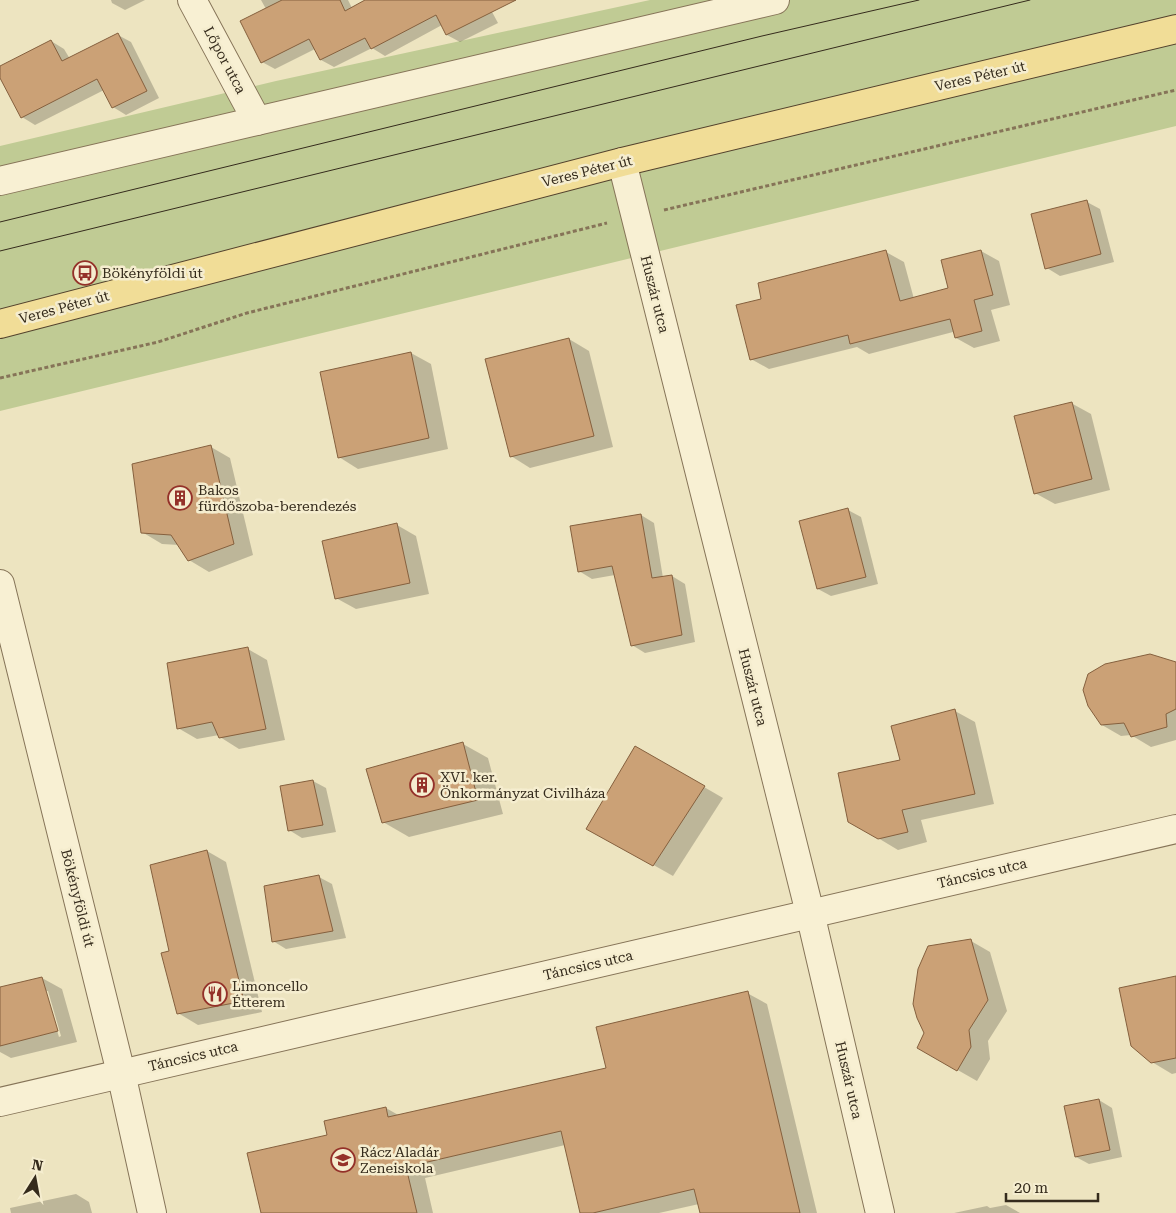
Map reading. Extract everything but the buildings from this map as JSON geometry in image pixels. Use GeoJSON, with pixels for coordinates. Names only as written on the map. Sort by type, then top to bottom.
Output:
{"type":"FeatureCollection","features":[{"type":"Feature","properties":{"kind":"main road","name":"Veres Péter út"},"geometry":{"type":"LineString","coordinates":[[0,324],[622,162],[1176,29]]}},
{"type":"Feature","properties":{"kind":"street","name":"Lőpor utca"},"geometry":{"type":"LineString","coordinates":[[192,0],[257,121]]}},
{"type":"Feature","properties":{"kind":"street"},"geometry":{"type":"LineString","coordinates":[[0,182],[257,121],[715,7],[775,0]]}},
{"type":"Feature","properties":{"kind":"street","name":"Huszár utca"},"geometry":{"type":"LineString","coordinates":[[622,162],[810,913],[880,1213]]}},
{"type":"Feature","properties":{"kind":"street","name":"Bökényföldi út"},"geometry":{"type":"LineString","coordinates":[[0,584],[121,1073],[152,1213]]}},
{"type":"Feature","properties":{"kind":"street","name":"Táncsics utca"},"geometry":{"type":"LineString","coordinates":[[0,1102],[1176,829]]}},
{"type":"Feature","properties":{"kind":"path"},"geometry":{"type":"LineString","coordinates":[[0,378],[158,342],[247,312],[636,216],[1176,90]]}},
{"type":"Feature","properties":{"kind":"green space"},"geometry":{"type":"Polygon","coordinates":[[[650,0],[1176,0],[1176,126],[0,411],[0,146],[276,81],[650,0]]]}},
{"type":"Feature","properties":{"kind":"tram line"},"geometry":{"type":"LineString","coordinates":[[0,222],[762,36],[919,0]]}},
{"type":"Feature","properties":{"kind":"tram line"},"geometry":{"type":"LineString","coordinates":[[0,251],[1030,0]]}},
{"type":"Feature","properties":{"kind":"place","name":"Bökényföldi út"},"geometry":{"type":"Point","coordinates":[85,273]}},
{"type":"Feature","properties":{"kind":"place","name":"Bakos fürdőszoba-berendezés"},"geometry":{"type":"Point","coordinates":[180,498]}},
{"type":"Feature","properties":{"kind":"place","name":"XVI. ker. Önkormányzat Civilháza"},"geometry":{"type":"Point","coordinates":[422,785]}},
{"type":"Feature","properties":{"kind":"place","name":"Limoncello Étterem"},"geometry":{"type":"Point","coordinates":[215,994]}},
{"type":"Feature","properties":{"kind":"place","name":"Rácz Aladár Zeneiskola"},"geometry":{"type":"Point","coordinates":[343,1160]}}]}
